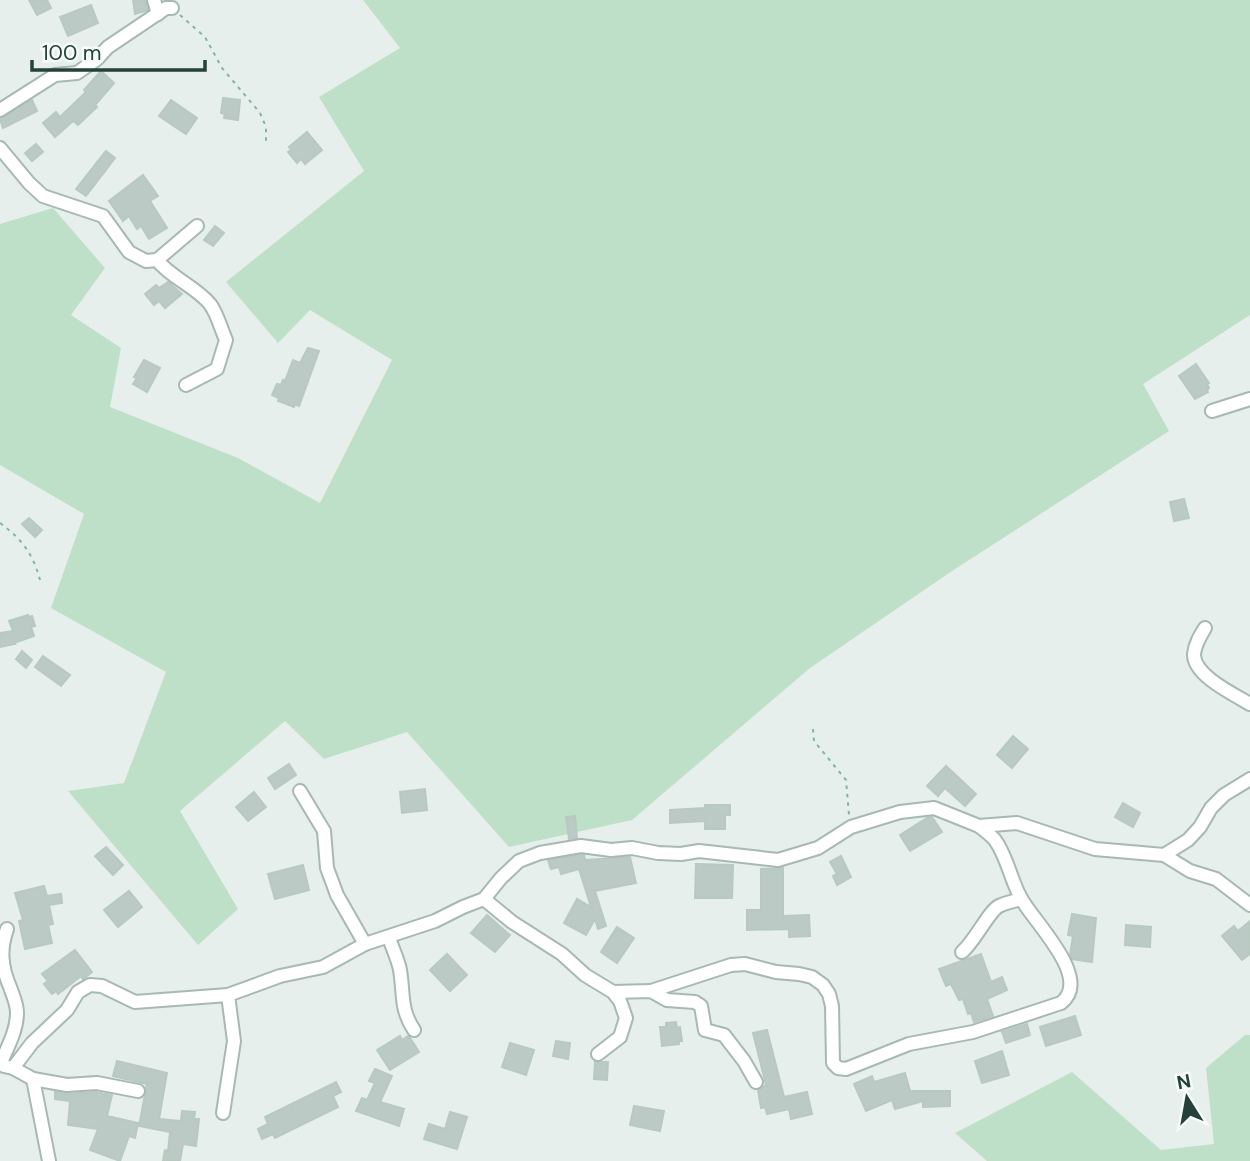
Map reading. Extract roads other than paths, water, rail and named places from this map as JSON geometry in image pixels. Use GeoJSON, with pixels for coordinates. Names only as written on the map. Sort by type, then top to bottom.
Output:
{"type":"FeatureCollection","features":[{"type":"Feature","properties":{"kind":"street"},"geometry":{"type":"LineString","coordinates":[[154,0],[158,14]]}},
{"type":"Feature","properties":{"kind":"street"},"geometry":{"type":"LineString","coordinates":[[0,110],[55,75],[77,73],[97,59],[108,47],[166,8],[172,8]]}},
{"type":"Feature","properties":{"kind":"street"},"geometry":{"type":"LineString","coordinates":[[0,148],[43,196],[103,216],[130,252],[146,261],[157,260],[197,226]]}},
{"type":"Feature","properties":{"kind":"street"},"geometry":{"type":"LineString","coordinates":[[157,260],[163,268],[195,290],[211,305],[226,340],[217,369],[186,385]]}},
{"type":"Feature","properties":{"kind":"street"},"geometry":{"type":"LineString","coordinates":[[1212,411],[1250,399]]}},
{"type":"Feature","properties":{"kind":"street"},"geometry":{"type":"LineString","coordinates":[[1205,628],[1197,642],[1194,655],[1197,665],[1206,677],[1250,704]]}},
{"type":"Feature","properties":{"kind":"street"},"geometry":{"type":"LineString","coordinates":[[1164,855],[1188,840],[1200,827],[1210,808],[1224,795],[1250,779]]}},
{"type":"Feature","properties":{"kind":"street"},"geometry":{"type":"LineString","coordinates":[[300,791],[324,831],[327,868],[337,895],[365,944]]}},
{"type":"Feature","properties":{"kind":"street"},"geometry":{"type":"LineString","coordinates":[[4,1066],[33,1043],[67,1010],[78,992],[90,985],[102,985],[135,1002],[228,995],[280,976],[323,967],[365,944],[435,921],[463,906],[484,899],[519,861],[540,853],[582,846],[611,850],[632,848],[658,853],[699,851],[778,860],[817,848],[851,827],[900,812],[934,808],[979,826],[995,840],[1021,899],[1052,940],[1072,983],[1068,998],[1061,1003],[974,1032],[909,1044],[877,1059],[846,1069],[838,1068],[833,1063],[832,1006],[823,985],[812,977],[745,964],[731,965],[651,991],[613,992]]}},
{"type":"Feature","properties":{"kind":"street"},"geometry":{"type":"LineString","coordinates":[[979,826],[1017,823],[1095,849],[1164,855],[1190,871],[1216,879],[1250,905]]}},
{"type":"Feature","properties":{"kind":"street"},"geometry":{"type":"LineString","coordinates":[[484,899],[512,922],[562,954],[585,975],[613,992],[626,1018],[620,1037],[598,1054]]}},
{"type":"Feature","properties":{"kind":"street"},"geometry":{"type":"LineString","coordinates":[[962,951],[971,944],[993,911],[1000,905],[1021,899]]}},
{"type":"Feature","properties":{"kind":"street"},"geometry":{"type":"LineString","coordinates":[[4,1066],[17,1015],[15,999],[3,967],[1,947],[7,929]]}},
{"type":"Feature","properties":{"kind":"street"},"geometry":{"type":"LineString","coordinates":[[389,937],[399,966],[402,1005],[414,1030]]}},
{"type":"Feature","properties":{"kind":"street"},"geometry":{"type":"LineString","coordinates":[[651,991],[667,1000],[695,1002],[701,1006],[705,1030],[723,1035],[744,1061],[756,1083]]}},
{"type":"Feature","properties":{"kind":"street"},"geometry":{"type":"LineString","coordinates":[[223,1112],[234,1041],[228,995]]}},
{"type":"Feature","properties":{"kind":"street"},"geometry":{"type":"LineString","coordinates":[[4,1066],[33,1079],[67,1085],[97,1083],[138,1091]]}},
{"type":"Feature","properties":{"kind":"street"},"geometry":{"type":"LineString","coordinates":[[33,1079],[49,1161]]}}]}
